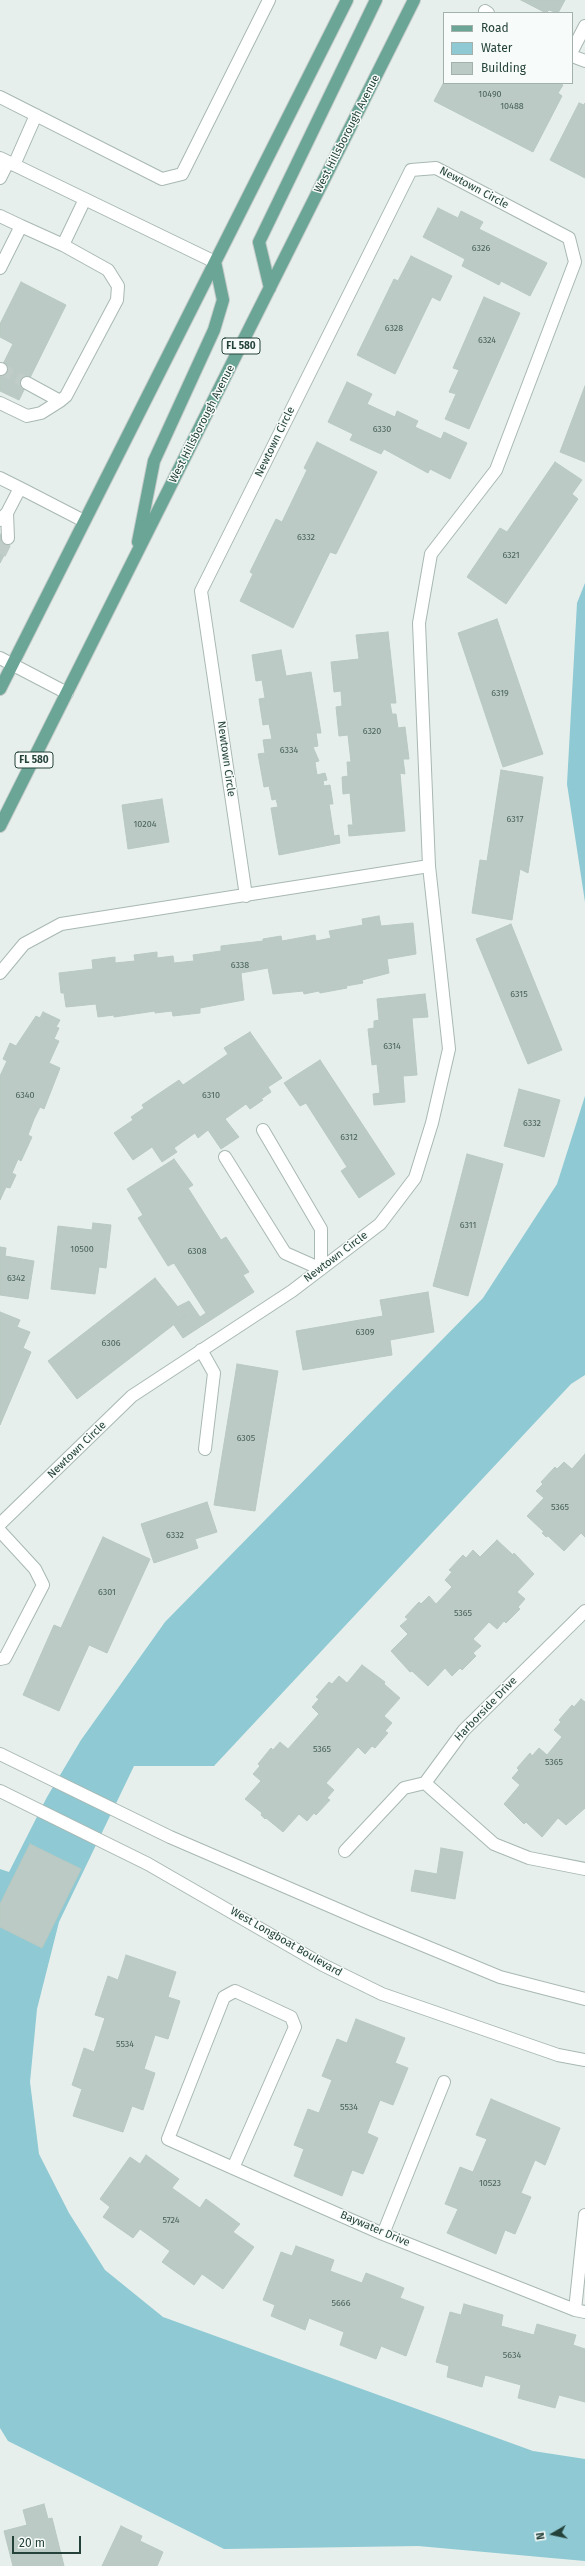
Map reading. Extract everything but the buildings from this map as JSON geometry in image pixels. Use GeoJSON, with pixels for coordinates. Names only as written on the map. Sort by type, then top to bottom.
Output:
{"type":"FeatureCollection","features":[{"type":"Feature","properties":{"kind":"main road"},"geometry":{"type":"LineString","coordinates":[[0,689],[347,0]]}},
{"type":"Feature","properties":{"kind":"main road"},"geometry":{"type":"LineString","coordinates":[[270,288],[259,242],[376,0]]}},
{"type":"Feature","properties":{"kind":"main road","name":"West Hillsborough Avenue"},"geometry":{"type":"LineString","coordinates":[[0,826],[414,0]]}},
{"type":"Feature","properties":{"kind":"main road"},"geometry":{"type":"LineString","coordinates":[[135,557],[154,460],[214,330],[223,300],[215,262]]}},
{"type":"Feature","properties":{"kind":"street"},"geometry":{"type":"LineString","coordinates":[[0,97],[162,179],[182,174],[269,0]]}},
{"type":"Feature","properties":{"kind":"street"},"geometry":{"type":"LineString","coordinates":[[573,49],[585,26]]}},
{"type":"Feature","properties":{"kind":"street"},"geometry":{"type":"LineString","coordinates":[[573,56],[585,61]]}},
{"type":"Feature","properties":{"kind":"street"},"geometry":{"type":"LineString","coordinates":[[0,178],[7,162],[36,115]]}},
{"type":"Feature","properties":{"kind":"street"},"geometry":{"type":"LineString","coordinates":[[7,162],[215,262]]}},
{"type":"Feature","properties":{"kind":"street","name":"Newtown Circle"},"geometry":{"type":"LineString","coordinates":[[0,1524],[132,1396],[292,1291],[380,1224],[415,1178],[432,1123],[449,1050],[429,866],[419,623],[431,554],[496,470],[575,262],[569,238],[436,168],[411,170],[201,591],[246,896]]}},
{"type":"Feature","properties":{"kind":"street"},"geometry":{"type":"LineString","coordinates":[[63,246],[85,199]]}},
{"type":"Feature","properties":{"kind":"street"},"geometry":{"type":"LineString","coordinates":[[0,216],[63,246],[108,270],[118,286],[117,300],[66,396],[41,413],[27,416],[0,403]]}},
{"type":"Feature","properties":{"kind":"street"},"geometry":{"type":"LineString","coordinates":[[0,268],[21,226]]}},
{"type":"Feature","properties":{"kind":"street"},"geometry":{"type":"LineString","coordinates":[[27,383],[60,401]]}},
{"type":"Feature","properties":{"kind":"street"},"geometry":{"type":"LineString","coordinates":[[0,478],[84,521]]}},
{"type":"Feature","properties":{"kind":"street"},"geometry":{"type":"LineString","coordinates":[[8,538],[4,516],[20,488]]}},
{"type":"Feature","properties":{"kind":"street"},"geometry":{"type":"LineString","coordinates":[[0,658],[67,693]]}},
{"type":"Feature","properties":{"kind":"street"},"geometry":{"type":"LineString","coordinates":[[0,973],[24,944],[61,924],[429,866]]}},
{"type":"Feature","properties":{"kind":"street"},"geometry":{"type":"LineString","coordinates":[[225,1157],[285,1253],[321,1269],[321,1229],[263,1130]]}},
{"type":"Feature","properties":{"kind":"street"},"geometry":{"type":"LineString","coordinates":[[201,1350],[214,1373],[205,1449]]}},
{"type":"Feature","properties":{"kind":"street"},"geometry":{"type":"LineString","coordinates":[[0,1531],[35,1569],[43,1585],[5,1658],[0,1660]]}},
{"type":"Feature","properties":{"kind":"street","name":"Harborside Drive"},"geometry":{"type":"LineString","coordinates":[[424,1783],[464,1730],[585,1611]]}},
{"type":"Feature","properties":{"kind":"street"},"geometry":{"type":"LineString","coordinates":[[0,1754],[170,1837],[500,1977],[585,1999]]}},
{"type":"Feature","properties":{"kind":"street"},"geometry":{"type":"LineString","coordinates":[[344,1851],[404,1788],[424,1783],[494,1844],[530,1858],[585,1869]]}},
{"type":"Feature","properties":{"kind":"street","name":"West Longboat Boulevard"},"geometry":{"type":"LineString","coordinates":[[0,1791],[148,1864],[323,1965],[382,1994],[558,2055],[585,2060]]}},
{"type":"Feature","properties":{"kind":"street","name":"Baywater Drive"},"geometry":{"type":"LineString","coordinates":[[233,2168],[295,2027],[291,2017],[235,1991],[224,1997],[168,2139],[233,2168],[383,2234],[580,2311]]}},
{"type":"Feature","properties":{"kind":"street"},"geometry":{"type":"LineString","coordinates":[[383,2234],[444,2082]]}},
{"type":"Feature","properties":{"kind":"street"},"geometry":{"type":"LineString","coordinates":[[580,2311],[585,2215]]}},
{"type":"Feature","properties":{"kind":"water"},"geometry":{"type":"Polygon","coordinates":[[[585,583],[585,902],[567,784],[577,603],[585,583]]]}},
{"type":"Feature","properties":{"kind":"water"},"geometry":{"type":"Polygon","coordinates":[[[585,1096],[585,1375],[571,1384],[214,1766],[134,1766],[59,1922],[37,2009],[30,2082],[39,2154],[69,2213],[105,2270],[163,2317],[533,2451],[585,2459],[585,2561],[418,2546],[224,2549],[8,2441],[0,2428],[0,1869],[9,1872],[47,1797],[81,1740],[165,1622],[483,1298],[557,1184],[585,1096]]]}},
{"type":"Feature","properties":{"kind":"tunnel"},"geometry":{"type":"LineString","coordinates":[[1,369],[27,383]]}},
{"type":"Feature","properties":{"kind":"tunnel"},"geometry":{"type":"LineString","coordinates":[[0,554],[8,538]]}}]}
